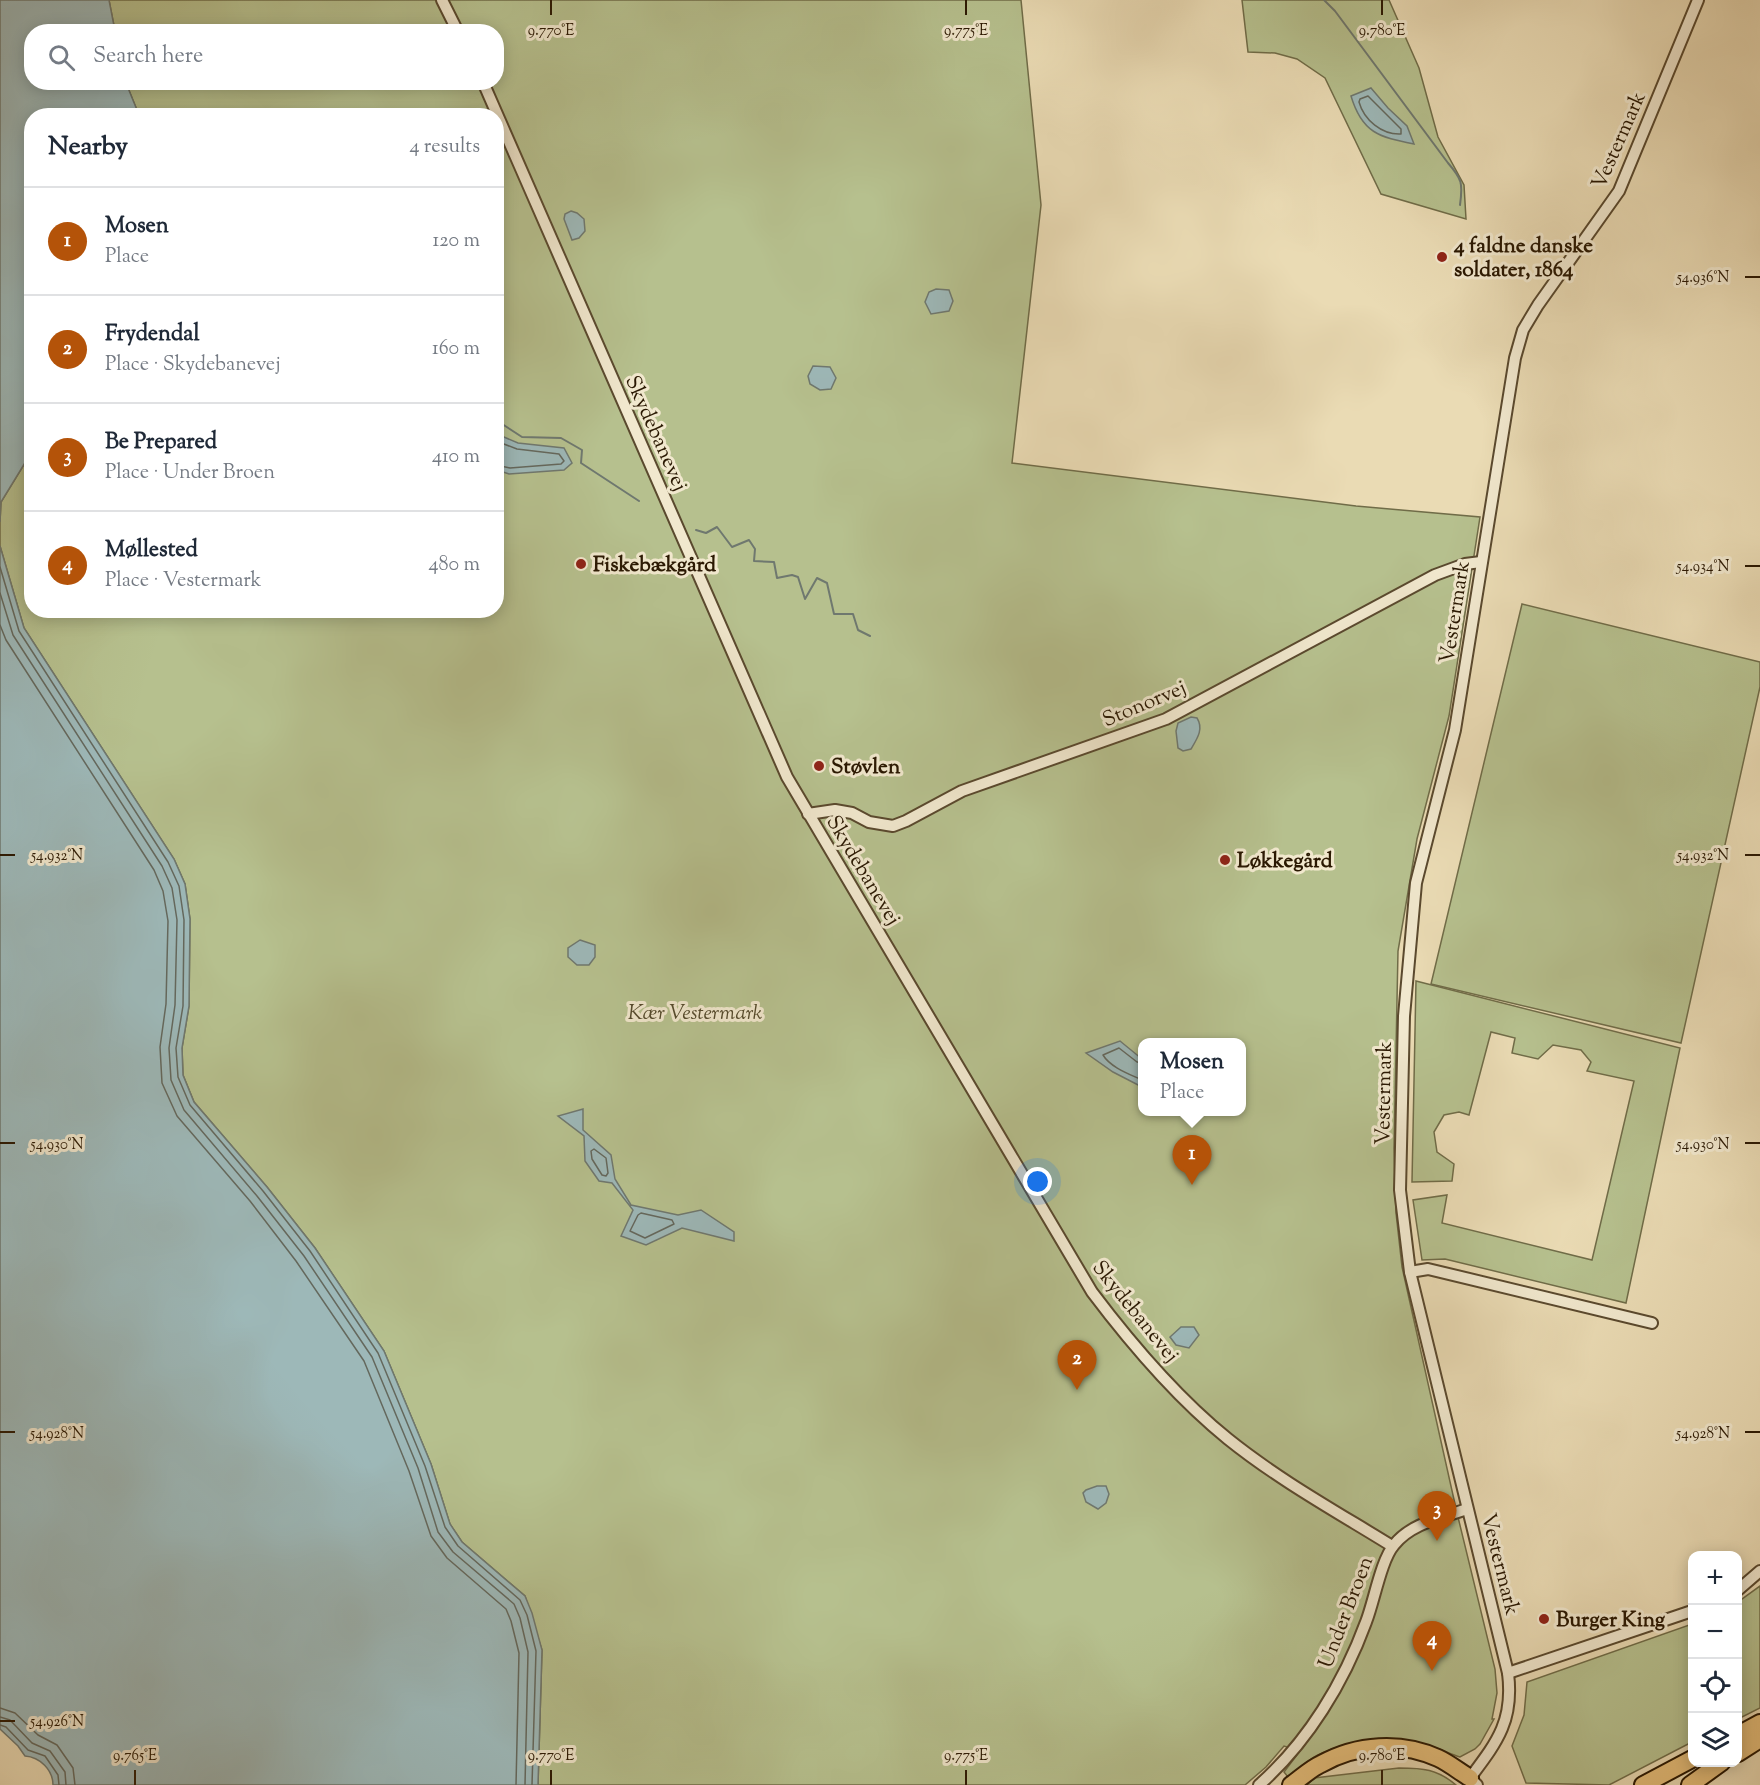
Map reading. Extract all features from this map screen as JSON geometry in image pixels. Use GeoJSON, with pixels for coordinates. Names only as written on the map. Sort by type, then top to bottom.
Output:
{"type":"FeatureCollection","features":[{"type":"Feature","properties":{"kind":"highway"},"geometry":{"type":"LineString","coordinates":[[1742,1732],[1760,1723]]}},
{"type":"Feature","properties":{"kind":"highway"},"geometry":{"type":"LineString","coordinates":[[1742,1750],[1760,1739]]}},
{"type":"Feature","properties":{"kind":"highway"},"geometry":{"type":"LineString","coordinates":[[1297,1782],[1319,1764],[1354,1750],[1396,1746],[1440,1759],[1473,1782]]}},
{"type":"Feature","properties":{"kind":"highway"},"geometry":{"type":"LineString","coordinates":[[1643,1785],[1688,1761]]}},
{"type":"Feature","properties":{"kind":"highway"},"geometry":{"type":"LineString","coordinates":[[1690,1785],[1715,1767]]}},
{"type":"Feature","properties":{"kind":"street"},"geometry":{"type":"LineString","coordinates":[[442,0],[454,24]]}},
{"type":"Feature","properties":{"kind":"street","name":"Vestermark"},"geometry":{"type":"LineString","coordinates":[[1473,1782],[1501,1733],[1509,1711],[1511,1694],[1508,1673],[1410,1272],[1400,1190],[1404,1016],[1416,884],[1455,730],[1515,358],[1523,330],[1538,305],[1619,191],[1698,0]]}},
{"type":"Feature","properties":{"kind":"street","name":"Skydebanevej"},"geometry":{"type":"LineString","coordinates":[[486,90],[494,108]]}},
{"type":"Feature","properties":{"kind":"street","name":"Skydebanevej"},"geometry":{"type":"LineString","coordinates":[[504,130],[787,777],[1068,1254],[1092,1292],[1126,1336],[1193,1408],[1229,1440],[1297,1488],[1392,1546]]}},
{"type":"Feature","properties":{"kind":"street","name":"Stonorvej"},"geometry":{"type":"LineString","coordinates":[[808,814],[835,810],[852,813],[869,822],[892,826],[906,821],[962,791],[1166,719],[1435,575],[1465,564],[1481,562]]}},
{"type":"Feature","properties":{"kind":"street"},"geometry":{"type":"LineString","coordinates":[[1410,1272],[1428,1269],[1652,1323]]}},
{"type":"Feature","properties":{"kind":"street","name":"Under Broen"},"geometry":{"type":"LineString","coordinates":[[1259,1785],[1303,1737],[1341,1680],[1362,1634],[1392,1546],[1407,1532],[1419,1526],[1467,1509]]}},
{"type":"Feature","properties":{"kind":"street"},"geometry":{"type":"LineString","coordinates":[[1742,1586],[1760,1571]]}},
{"type":"Feature","properties":{"kind":"street"},"geometry":{"type":"LineString","coordinates":[[1508,1673],[1688,1612]]}},
{"type":"Feature","properties":{"kind":"green space","name":"Kær Vestermark"},"geometry":{"type":"Polygon","coordinates":[[[109,0],[1021,0],[1041,205],[1012,463],[1356,506],[1480,517],[1449,716],[1417,839],[1398,951],[1394,1148],[1396,1213],[1402,1267],[1457,1513],[1495,1669],[1497,1693],[1492,1719],[1494,1719],[1475,1749],[1460,1757],[1416,1742],[1388,1739],[1359,1741],[1318,1755],[1288,1777],[1284,1772],[1300,1751],[1284,1746],[1266,1767],[1245,1785],[538,1785],[542,1650],[525,1596],[462,1542],[450,1524],[431,1464],[384,1351],[315,1248],[267,1187],[194,1102],[183,1075],[182,1048],[189,1006],[190,919],[185,884],[174,859],[24,628],[0,546],[1,502],[24,464],[24,618],[504,618],[504,108],[136,108],[129,90],[504,90],[504,24],[114,24],[109,0]]]}},
{"type":"Feature","properties":{"kind":"green space"},"geometry":{"type":"Polygon","coordinates":[[[1242,0],[1389,0],[1419,68],[1438,137],[1464,185],[1466,219],[1381,194],[1325,78],[1297,59],[1275,53],[1248,52],[1242,0]]]}},
{"type":"Feature","properties":{"kind":"green space"},"geometry":{"type":"Polygon","coordinates":[[[1522,604],[1760,662],[1760,687],[1681,1043],[1431,984],[1522,604]]]}},
{"type":"Feature","properties":{"kind":"green space"},"geometry":{"type":"Polygon","coordinates":[[[1416,981],[1680,1048],[1626,1303],[1445,1259],[1422,1260],[1413,1200],[1447,1195],[1442,1223],[1592,1260],[1634,1081],[1587,1071],[1591,1062],[1581,1050],[1553,1045],[1538,1059],[1512,1053],[1515,1038],[1491,1032],[1469,1115],[1459,1112],[1444,1115],[1434,1132],[1437,1152],[1454,1164],[1452,1181],[1412,1182],[1416,981]]]}},
{"type":"Feature","properties":{"kind":"green space"},"geometry":{"type":"Polygon","coordinates":[[[1760,1586],[1760,1708],[1742,1717],[1742,1605],[1742,1599],[1760,1586]]]}},
{"type":"Feature","properties":{"kind":"green space"},"geometry":{"type":"Polygon","coordinates":[[[1688,1625],[1688,1744],[1609,1785],[1526,1783],[1512,1746],[1524,1715],[1527,1682],[1688,1625]]]}},
{"type":"Feature","properties":{"kind":"green space"},"geometry":{"type":"Polygon","coordinates":[[[1399,1768],[1429,1771],[1456,1785],[1307,1785],[1314,1778],[1399,1768]]]}},
{"type":"Feature","properties":{"kind":"water"},"geometry":{"type":"Polygon","coordinates":[[[0,0],[109,0],[114,24],[24,24],[24,90],[129,90],[136,108],[24,108],[24,464],[1,502],[0,522],[0,0]]]}},
{"type":"Feature","properties":{"kind":"water"},"geometry":{"type":"Polygon","coordinates":[[[1371,88],[1407,126],[1414,144],[1391,139],[1367,126],[1355,108],[1351,96],[1371,88]]]}},
{"type":"Feature","properties":{"kind":"water"},"geometry":{"type":"Polygon","coordinates":[[[571,211],[584,219],[585,231],[579,238],[572,240],[564,219],[565,214],[571,211]]]}},
{"type":"Feature","properties":{"kind":"water"},"geometry":{"type":"Polygon","coordinates":[[[936,289],[949,290],[953,301],[949,311],[931,314],[925,302],[929,292],[936,289]]]}},
{"type":"Feature","properties":{"kind":"water"},"geometry":{"type":"Polygon","coordinates":[[[813,366],[830,367],[836,378],[831,389],[820,390],[810,384],[808,376],[813,366]]]}},
{"type":"Feature","properties":{"kind":"water"},"geometry":{"type":"Polygon","coordinates":[[[504,437],[518,443],[564,448],[572,463],[564,470],[509,474],[504,472],[504,437]]]}},
{"type":"Feature","properties":{"kind":"water"},"geometry":{"type":"Polygon","coordinates":[[[0,546],[24,628],[174,859],[185,884],[190,919],[189,1006],[182,1048],[183,1075],[194,1102],[267,1187],[315,1248],[384,1351],[431,1464],[450,1524],[462,1542],[525,1596],[542,1650],[538,1785],[53,1785],[51,1774],[45,1765],[25,1756],[0,1729],[0,546]]]}},
{"type":"Feature","properties":{"kind":"water"},"geometry":{"type":"Polygon","coordinates":[[[1191,717],[1197,718],[1199,722],[1199,734],[1191,749],[1183,751],[1178,748],[1176,731],[1178,723],[1191,717]]]}},
{"type":"Feature","properties":{"kind":"water"},"geometry":{"type":"Polygon","coordinates":[[[580,940],[595,945],[595,957],[589,965],[577,965],[568,957],[568,948],[580,940]]]}},
{"type":"Feature","properties":{"kind":"water"},"geometry":{"type":"Polygon","coordinates":[[[1120,1041],[1138,1056],[1138,1085],[1113,1072],[1086,1053],[1120,1041]]]}},
{"type":"Feature","properties":{"kind":"water"},"geometry":{"type":"Polygon","coordinates":[[[583,1109],[583,1130],[611,1155],[615,1179],[631,1205],[678,1215],[701,1210],[734,1232],[734,1241],[682,1228],[646,1245],[621,1236],[633,1210],[612,1183],[599,1181],[585,1161],[584,1136],[558,1116],[583,1109]]]}},
{"type":"Feature","properties":{"kind":"water"},"geometry":{"type":"Polygon","coordinates":[[[1181,1327],[1194,1327],[1199,1335],[1189,1348],[1176,1345],[1170,1337],[1181,1327]]]}},
{"type":"Feature","properties":{"kind":"water"},"geometry":{"type":"Polygon","coordinates":[[[1097,1486],[1106,1486],[1109,1494],[1106,1503],[1098,1509],[1086,1502],[1083,1493],[1097,1486]]]}},
{"type":"Feature","properties":{"kind":"waterway"},"geometry":{"type":"LineString","coordinates":[[1324,0],[1335,11],[1456,173],[1461,186],[1460,205]]}},
{"type":"Feature","properties":{"kind":"waterway"},"geometry":{"type":"LineString","coordinates":[[504,425],[522,437],[561,438],[582,450],[581,463],[639,501]]}},
{"type":"Feature","properties":{"kind":"waterway"},"geometry":{"type":"LineString","coordinates":[[696,530],[706,533],[717,527],[732,547],[749,540],[755,549],[754,561],[774,562],[777,578],[792,575],[798,577],[805,599],[817,578],[827,583],[834,614],[853,614],[858,630],[870,636]]}},
{"type":"Feature","properties":{"kind":"place","name":"4 faldne danske soldater, 1864"},"geometry":{"type":"Point","coordinates":[1442,257]}},
{"type":"Feature","properties":{"kind":"place","name":"Fiskebækgård"},"geometry":{"type":"Point","coordinates":[581,564]}},
{"type":"Feature","properties":{"kind":"place","name":"Støvlen"},"geometry":{"type":"Point","coordinates":[819,766]}},
{"type":"Feature","properties":{"kind":"place","name":"Løkkegård"},"geometry":{"type":"Point","coordinates":[1225,860]}},
{"type":"Feature","properties":{"kind":"place","name":"Mosen"},"geometry":{"type":"Point","coordinates":[1192,1185]}},
{"type":"Feature","properties":{"kind":"place","name":"Frydendal"},"geometry":{"type":"Point","coordinates":[1077,1390]}},
{"type":"Feature","properties":{"kind":"place","name":"Be Prepared"},"geometry":{"type":"Point","coordinates":[1437,1541]}},
{"type":"Feature","properties":{"kind":"place","name":"Burger King"},"geometry":{"type":"Point","coordinates":[1544,1619]}},
{"type":"Feature","properties":{"kind":"place","name":"Møllested"},"geometry":{"type":"Point","coordinates":[1432,1671]}}]}
